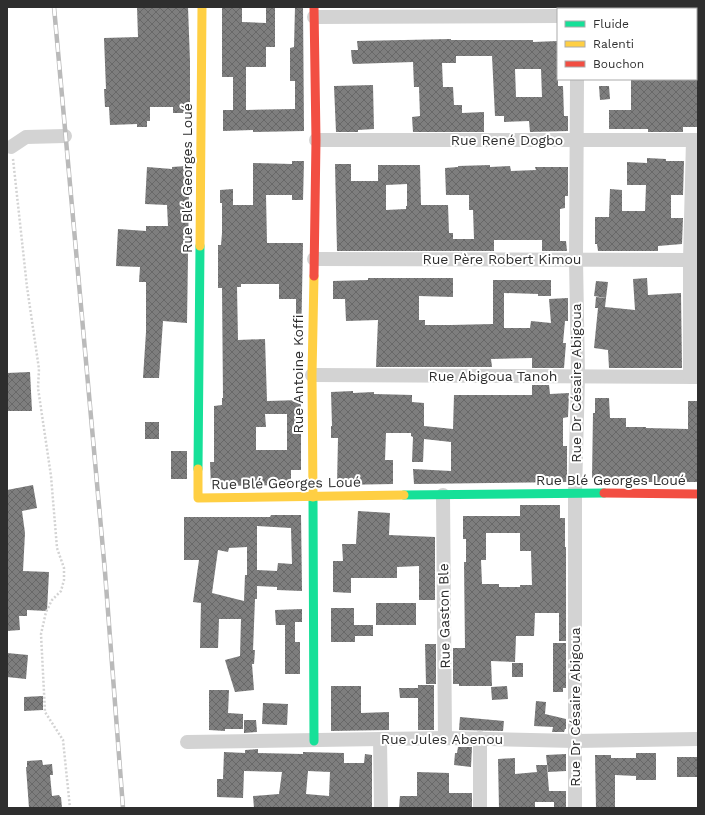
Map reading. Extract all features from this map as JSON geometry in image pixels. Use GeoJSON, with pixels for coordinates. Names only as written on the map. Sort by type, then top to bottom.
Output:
{"type":"FeatureCollection","features":[{"type":"Feature","properties":{"kind":"street","name":"Rue Blé Georges Loué"},"geometry":{"type":"LineString","coordinates":[[202,7],[198,498],[575,493],[698,494]]}},
{"type":"Feature","properties":{"kind":"street","name":"Rue Antoine Koffi"},"geometry":{"type":"LineString","coordinates":[[314,12],[316,140],[312,375],[314,741]]}},
{"type":"Feature","properties":{"kind":"street"},"geometry":{"type":"LineString","coordinates":[[314,12],[557,16]]}},
{"type":"Feature","properties":{"kind":"street","name":"Rue Dr Césaire Abigoua"},"geometry":{"type":"LineString","coordinates":[[575,808],[575,493],[578,376],[576,259],[577,80]]}},
{"type":"Feature","properties":{"kind":"street"},"geometry":{"type":"LineString","coordinates":[[11,147],[26,137],[65,136]]}},
{"type":"Feature","properties":{"kind":"street","name":"Rue René Dogbo"},"geometry":{"type":"LineString","coordinates":[[316,140],[696,140]]}},
{"type":"Feature","properties":{"kind":"street"},"geometry":{"type":"LineString","coordinates":[[694,377],[690,260],[696,140]]}},
{"type":"Feature","properties":{"kind":"street","name":"Rue Père Robert Kimou"},"geometry":{"type":"LineString","coordinates":[[314,259],[690,260]]}},
{"type":"Feature","properties":{"kind":"street","name":"Rue Abigoua Tanoh"},"geometry":{"type":"LineString","coordinates":[[312,375],[694,377]]}},
{"type":"Feature","properties":{"kind":"street","name":"Rue Gaston Ble"},"geometry":{"type":"LineString","coordinates":[[443,495],[445,738]]}},
{"type":"Feature","properties":{"kind":"street","name":"Rue Jules Abenou"},"geometry":{"type":"LineString","coordinates":[[187,742],[445,738],[575,741],[698,739]]}},
{"type":"Feature","properties":{"kind":"street"},"geometry":{"type":"LineString","coordinates":[[480,738],[480,808]]}},
{"type":"Feature","properties":{"kind":"street"},"geometry":{"type":"LineString","coordinates":[[380,739],[381,808]]}},
{"type":"Feature","properties":{"kind":"path"},"geometry":{"type":"LineString","coordinates":[[11,147],[38,369],[38,388],[51,476],[57,548],[64,568],[64,580],[61,591],[52,600],[46,612],[41,634],[45,712],[64,740],[70,808]]}},
{"type":"Feature","properties":{"kind":"building"},"geometry":{"type":"Polygon","coordinates":[[[137,7],[188,7],[190,113],[173,113],[173,107],[150,107],[150,121],[147,121],[147,127],[137,127],[137,124],[110,125],[109,107],[105,107],[104,89],[106,89],[104,38],[138,37],[137,7]]]}},
{"type":"Feature","properties":{"kind":"building"},"geometry":{"type":"Polygon","coordinates":[[[222,7],[242,7],[242,22],[266,23],[266,7],[275,7],[275,47],[266,47],[266,67],[246,67],[246,110],[295,109],[295,81],[290,81],[290,48],[294,47],[295,7],[303,7],[304,131],[223,131],[223,110],[233,110],[233,77],[222,77],[222,7]]]}},
{"type":"Feature","properties":{"kind":"building"},"geometry":{"type":"Polygon","coordinates":[[[451,39],[533,40],[533,42],[557,41],[557,80],[558,86],[563,86],[564,116],[568,116],[568,131],[530,132],[529,121],[504,122],[504,116],[495,116],[492,56],[456,56],[456,63],[442,63],[443,87],[453,87],[454,105],[462,105],[462,113],[484,112],[484,132],[413,132],[412,117],[420,116],[419,87],[414,87],[413,62],[353,64],[351,50],[358,50],[357,41],[451,39]],[[515,69],[516,97],[542,97],[541,69],[515,69]]]}},
{"type":"Feature","properties":{"kind":"building"},"geometry":{"type":"Polygon","coordinates":[[[697,79],[698,127],[683,127],[683,132],[648,132],[648,129],[609,129],[609,110],[631,110],[631,80],[697,79]]]}},
{"type":"Feature","properties":{"kind":"building"},"geometry":{"type":"Polygon","coordinates":[[[373,85],[374,129],[358,130],[358,132],[336,132],[334,86],[373,85]]]}},
{"type":"Feature","properties":{"kind":"building"},"geometry":{"type":"Polygon","coordinates":[[[599,86],[609,86],[610,99],[600,100],[599,86]]]}},
{"type":"Feature","properties":{"kind":"building"},"geometry":{"type":"Polygon","coordinates":[[[647,158],[666,159],[666,161],[684,161],[683,195],[671,195],[671,218],[683,218],[682,244],[658,246],[658,251],[598,251],[597,244],[595,244],[595,217],[609,217],[610,189],[622,190],[622,211],[645,211],[646,185],[627,185],[627,162],[647,163],[647,158]]]}},
{"type":"Feature","properties":{"kind":"building"},"geometry":{"type":"Polygon","coordinates":[[[292,161],[304,161],[303,200],[292,200],[292,195],[266,195],[267,243],[303,243],[301,344],[294,345],[294,334],[296,334],[296,299],[279,299],[279,284],[241,284],[241,287],[237,287],[238,340],[265,339],[267,401],[301,400],[301,470],[291,470],[291,485],[211,486],[210,462],[214,462],[214,406],[222,405],[223,398],[222,288],[218,288],[218,245],[221,245],[222,233],[222,203],[220,203],[220,190],[233,189],[233,205],[253,205],[253,163],[292,164],[292,161]],[[265,414],[266,427],[256,427],[256,450],[287,450],[287,414],[265,414]]]}},
{"type":"Feature","properties":{"kind":"building"},"geometry":{"type":"Polygon","coordinates":[[[335,164],[351,164],[351,181],[378,181],[378,165],[420,165],[421,205],[448,205],[449,233],[453,233],[453,239],[474,239],[473,210],[469,210],[469,195],[446,195],[445,168],[490,165],[490,167],[510,166],[511,171],[536,170],[535,167],[568,167],[568,196],[565,196],[565,208],[560,209],[560,241],[566,241],[567,251],[542,251],[542,240],[494,240],[494,251],[337,251],[335,164]],[[407,184],[386,185],[386,210],[406,209],[407,184]]]}},
{"type":"Feature","properties":{"kind":"building"},"geometry":{"type":"Polygon","coordinates":[[[186,166],[187,189],[189,189],[187,323],[163,321],[159,378],[143,378],[146,332],[146,282],[139,282],[140,267],[116,266],[118,229],[146,231],[146,226],[168,226],[167,205],[145,204],[147,167],[172,169],[172,167],[186,166]]]}},
{"type":"Feature","properties":{"kind":"building"},"geometry":{"type":"Polygon","coordinates":[[[368,278],[453,278],[453,297],[419,296],[419,320],[425,320],[425,325],[493,324],[493,280],[551,280],[551,296],[504,293],[504,328],[530,328],[531,321],[551,323],[549,299],[568,298],[568,321],[565,321],[563,343],[566,343],[564,368],[532,368],[532,358],[491,359],[492,367],[376,367],[378,320],[346,321],[345,299],[333,299],[333,281],[368,280],[368,278]]]}},
{"type":"Feature","properties":{"kind":"building"},"geometry":{"type":"Polygon","coordinates":[[[647,278],[648,295],[681,293],[682,368],[609,368],[608,350],[594,348],[598,308],[595,308],[596,297],[606,298],[605,307],[635,310],[633,279],[647,278]]]}},
{"type":"Feature","properties":{"kind":"building"},"geometry":{"type":"Polygon","coordinates":[[[596,281],[608,282],[606,298],[594,296],[596,281]]]}},
{"type":"Feature","properties":{"kind":"building"},"geometry":{"type":"Polygon","coordinates":[[[30,372],[32,411],[7,411],[7,373],[30,372]]]}},
{"type":"Feature","properties":{"kind":"building"},"geometry":{"type":"Polygon","coordinates":[[[532,385],[549,385],[550,394],[569,393],[568,417],[563,418],[563,446],[567,446],[567,482],[414,484],[413,469],[451,471],[451,442],[424,439],[423,462],[412,462],[413,437],[411,436],[411,433],[386,433],[385,460],[393,460],[393,484],[337,485],[338,438],[331,438],[331,392],[353,391],[353,393],[374,392],[374,394],[412,395],[412,402],[424,403],[424,426],[453,429],[454,395],[532,395],[532,385]]]}},
{"type":"Feature","properties":{"kind":"building"},"geometry":{"type":"Polygon","coordinates":[[[595,398],[609,398],[610,418],[626,418],[626,427],[646,428],[688,429],[688,401],[698,401],[698,482],[594,482],[594,478],[592,478],[593,413],[595,413],[595,398]]]}},
{"type":"Feature","properties":{"kind":"building"},"geometry":{"type":"Polygon","coordinates":[[[145,422],[159,422],[159,439],[145,439],[145,422]]]}},
{"type":"Feature","properties":{"kind":"building"},"geometry":{"type":"Polygon","coordinates":[[[171,451],[187,451],[187,479],[171,479],[171,451]]]}},
{"type":"Feature","properties":{"kind":"building"},"geometry":{"type":"Polygon","coordinates":[[[33,485],[37,508],[22,511],[25,533],[23,571],[49,572],[47,611],[27,610],[27,616],[19,616],[20,630],[7,631],[7,490],[33,485]]]}},
{"type":"Feature","properties":{"kind":"building"},"geometry":{"type":"Polygon","coordinates":[[[520,505],[560,505],[560,518],[565,518],[566,641],[559,641],[559,613],[535,613],[534,636],[516,636],[515,662],[491,661],[492,686],[459,686],[459,684],[453,684],[453,648],[465,648],[464,562],[466,562],[466,539],[463,539],[463,516],[520,516],[520,505]],[[486,533],[486,560],[481,560],[482,584],[499,584],[499,587],[520,587],[520,585],[532,585],[531,551],[520,551],[520,533],[486,533]]]}},
{"type":"Feature","properties":{"kind":"building"},"geometry":{"type":"Polygon","coordinates":[[[358,511],[390,513],[389,535],[435,537],[435,600],[419,600],[419,566],[397,567],[397,578],[351,578],[351,593],[333,592],[333,561],[343,561],[342,544],[356,544],[358,511]]]}},
{"type":"Feature","properties":{"kind":"building"},"geometry":{"type":"Polygon","coordinates":[[[271,515],[301,515],[302,591],[277,590],[277,587],[257,586],[253,650],[255,650],[254,664],[252,664],[254,690],[235,692],[225,660],[240,656],[241,619],[219,619],[218,648],[200,648],[201,603],[193,602],[199,560],[184,560],[184,517],[270,517],[271,515]],[[257,526],[257,570],[277,571],[278,563],[292,564],[291,528],[257,526]],[[247,547],[229,548],[228,552],[218,550],[212,593],[244,601],[245,575],[247,575],[247,547]]]}},
{"type":"Feature","properties":{"kind":"building"},"geometry":{"type":"Polygon","coordinates":[[[376,603],[416,603],[416,625],[376,625],[376,603]]]}},
{"type":"Feature","properties":{"kind":"building"},"geometry":{"type":"Polygon","coordinates":[[[331,608],[354,608],[354,625],[373,625],[373,636],[355,636],[355,642],[331,642],[331,608]]]}},
{"type":"Feature","properties":{"kind":"building"},"geometry":{"type":"Polygon","coordinates":[[[302,609],[302,622],[295,622],[295,642],[300,642],[300,674],[285,674],[285,625],[276,625],[275,610],[302,609]]]}},
{"type":"Feature","properties":{"kind":"building"},"geometry":{"type":"Polygon","coordinates":[[[553,643],[566,643],[566,688],[563,688],[563,692],[553,692],[553,643]]]}},
{"type":"Feature","properties":{"kind":"building"},"geometry":{"type":"Polygon","coordinates":[[[425,644],[436,644],[436,684],[426,684],[425,644]]]}},
{"type":"Feature","properties":{"kind":"building"},"geometry":{"type":"Polygon","coordinates":[[[7,653],[28,655],[26,679],[7,677],[7,653]]]}},
{"type":"Feature","properties":{"kind":"building"},"geometry":{"type":"Polygon","coordinates":[[[512,663],[523,663],[523,677],[512,677],[512,663]]]}},
{"type":"Feature","properties":{"kind":"building"},"geometry":{"type":"Polygon","coordinates":[[[418,685],[434,685],[434,730],[418,730],[418,698],[400,698],[399,688],[418,688],[418,685]]]}},
{"type":"Feature","properties":{"kind":"building"},"geometry":{"type":"Polygon","coordinates":[[[331,686],[361,686],[361,713],[389,712],[389,730],[331,731],[331,686]]]}},
{"type":"Feature","properties":{"kind":"building"},"geometry":{"type":"Polygon","coordinates":[[[507,686],[508,699],[492,700],[491,687],[507,686]]]}},
{"type":"Feature","properties":{"kind":"building"},"geometry":{"type":"Polygon","coordinates":[[[209,690],[229,690],[228,713],[243,714],[243,729],[225,729],[225,731],[209,730],[209,690]]]}},
{"type":"Feature","properties":{"kind":"building"},"geometry":{"type":"Polygon","coordinates":[[[43,696],[43,710],[24,711],[24,697],[43,696]]]}},
{"type":"Feature","properties":{"kind":"building"},"geometry":{"type":"Polygon","coordinates":[[[536,701],[546,702],[545,714],[566,719],[566,729],[564,732],[552,732],[553,727],[534,726],[536,701]]]}},
{"type":"Feature","properties":{"kind":"building"},"geometry":{"type":"Polygon","coordinates":[[[263,703],[288,704],[287,725],[262,724],[263,703]]]}},
{"type":"Feature","properties":{"kind":"building"},"geometry":{"type":"Polygon","coordinates":[[[460,717],[504,721],[503,731],[459,730],[460,717]]]}},
{"type":"Feature","properties":{"kind":"building"},"geometry":{"type":"Polygon","coordinates":[[[244,720],[256,720],[257,732],[244,733],[244,720]]]}},
{"type":"Feature","properties":{"kind":"building"},"geometry":{"type":"Polygon","coordinates":[[[458,747],[472,747],[471,767],[454,765],[455,753],[457,753],[458,747]]]}},
{"type":"Feature","properties":{"kind":"building"},"geometry":{"type":"Polygon","coordinates":[[[258,749],[258,753],[344,753],[344,763],[364,763],[365,754],[372,755],[372,808],[254,808],[253,796],[279,794],[282,772],[244,771],[243,798],[217,797],[217,779],[223,779],[224,752],[245,753],[245,750],[258,749]],[[308,771],[306,794],[329,796],[330,772],[308,771]]]}},
{"type":"Feature","properties":{"kind":"building"},"geometry":{"type":"Polygon","coordinates":[[[636,753],[656,753],[656,780],[636,780],[636,776],[615,775],[615,808],[596,808],[595,755],[611,755],[611,758],[636,758],[636,753]]]}},
{"type":"Feature","properties":{"kind":"building"},"geometry":{"type":"Polygon","coordinates":[[[566,754],[566,771],[548,772],[546,755],[566,754]]]}},
{"type":"Feature","properties":{"kind":"building"},"geometry":{"type":"Polygon","coordinates":[[[677,757],[698,757],[698,777],[677,777],[677,757]]]}},
{"type":"Feature","properties":{"kind":"building"},"geometry":{"type":"Polygon","coordinates":[[[515,758],[515,774],[537,772],[536,765],[547,765],[549,791],[566,791],[566,808],[554,808],[554,802],[535,802],[535,808],[499,808],[498,759],[515,758]]]}},
{"type":"Feature","properties":{"kind":"building"},"geometry":{"type":"Polygon","coordinates":[[[42,760],[43,765],[52,764],[53,775],[50,775],[52,796],[59,795],[61,797],[62,808],[29,808],[26,767],[27,761],[42,760]]]}},
{"type":"Feature","properties":{"kind":"building"},"geometry":{"type":"Polygon","coordinates":[[[417,772],[449,773],[449,793],[472,793],[472,808],[399,808],[400,796],[417,796],[417,772]]]}},
{"type":"Feature","properties":{"kind":"railway"},"geometry":{"type":"LineString","coordinates":[[54,7],[105,572],[123,808]]}},
{"type":"Feature","properties":{"kind":"traffic: fast"},"geometry":{"type":"LineString","coordinates":[[198,469],[200,246]]}},
{"type":"Feature","properties":{"kind":"traffic: fast"},"geometry":{"type":"LineString","coordinates":[[404,495],[604,493]]}},
{"type":"Feature","properties":{"kind":"traffic: fast"},"geometry":{"type":"LineString","coordinates":[[313,497],[314,741]]}},
{"type":"Feature","properties":{"kind":"traffic: slow"},"geometry":{"type":"LineString","coordinates":[[200,246],[202,7]]}},
{"type":"Feature","properties":{"kind":"traffic: slow"},"geometry":{"type":"LineString","coordinates":[[313,497],[312,375],[314,276]]}},
{"type":"Feature","properties":{"kind":"traffic: slow"},"geometry":{"type":"LineString","coordinates":[[198,469],[198,498],[404,495]]}},
{"type":"Feature","properties":{"kind":"traffic: jam"},"geometry":{"type":"LineString","coordinates":[[314,7],[316,140],[314,276]]}},
{"type":"Feature","properties":{"kind":"traffic: jam"},"geometry":{"type":"LineString","coordinates":[[604,493],[698,494]]}}]}
